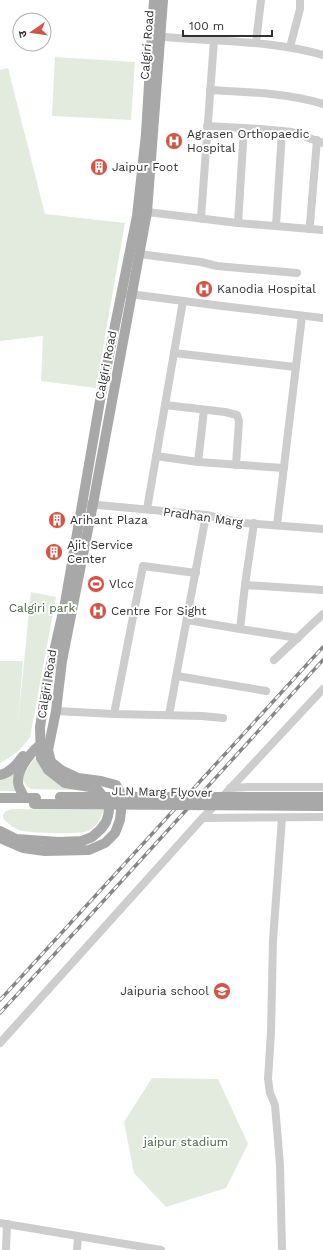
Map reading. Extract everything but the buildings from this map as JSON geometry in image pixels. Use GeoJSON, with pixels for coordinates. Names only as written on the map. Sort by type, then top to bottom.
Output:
{"type":"FeatureCollection","features":[{"type":"Feature","properties":{"kind":"main road","name":"Calgiri Road"},"geometry":{"type":"LineString","coordinates":[[40,727],[48,678],[65,603],[93,504],[147,212],[156,36],[154,0]]}},
{"type":"Feature","properties":{"kind":"main road","name":"Calgiri Road"},"geometry":{"type":"LineString","coordinates":[[0,838],[23,848],[45,851],[89,850],[105,843],[115,833],[120,820],[122,801],[120,792],[116,785],[101,781],[78,778],[61,770],[51,762],[48,750],[56,711],[62,661],[80,548],[83,503],[101,395],[137,216],[156,36],[163,0]]}},
{"type":"Feature","properties":{"kind":"main road"},"geometry":{"type":"LineString","coordinates":[[0,831],[16,839],[59,842],[82,841],[92,837],[106,822],[109,810],[106,801],[98,790],[90,787],[65,783],[48,770],[41,758],[40,727]]}},
{"type":"Feature","properties":{"kind":"main road"},"geometry":{"type":"LineString","coordinates":[[0,776],[5,774],[17,764],[36,738],[40,727]]}},
{"type":"Feature","properties":{"kind":"main road"},"geometry":{"type":"LineString","coordinates":[[25,798],[17,781],[19,775],[26,760],[40,744],[51,736]]}},
{"type":"Feature","properties":{"kind":"main road","name":"JLN Marg Flyover"},"geometry":{"type":"LineString","coordinates":[[0,803],[122,796],[323,797]]}},
{"type":"Feature","properties":{"kind":"main road","name":"JLN Marg Flyover"},"geometry":{"type":"LineString","coordinates":[[0,798],[25,798],[35,801],[323,806]]}},
{"type":"Feature","properties":{"kind":"street"},"geometry":{"type":"LineString","coordinates":[[256,43],[261,0]]}},
{"type":"Feature","properties":{"kind":"street"},"geometry":{"type":"LineString","coordinates":[[290,47],[300,9],[300,0]]}},
{"type":"Feature","properties":{"kind":"street"},"geometry":{"type":"LineString","coordinates":[[156,36],[256,43],[290,47],[323,55]]}},
{"type":"Feature","properties":{"kind":"street"},"geometry":{"type":"LineString","coordinates":[[201,218],[214,40]]}},
{"type":"Feature","properties":{"kind":"street"},"geometry":{"type":"LineString","coordinates":[[210,90],[249,92],[296,98],[323,104]]}},
{"type":"Feature","properties":{"kind":"street"},"geometry":{"type":"LineString","coordinates":[[207,126],[292,132],[320,142],[309,229]]}},
{"type":"Feature","properties":{"kind":"street"},"geometry":{"type":"LineString","coordinates":[[238,223],[244,128]]}},
{"type":"Feature","properties":{"kind":"street"},"geometry":{"type":"LineString","coordinates":[[276,226],[282,131]]}},
{"type":"Feature","properties":{"kind":"street"},"geometry":{"type":"LineString","coordinates":[[147,212],[238,223],[323,230]]}},
{"type":"Feature","properties":{"kind":"street"},"geometry":{"type":"LineString","coordinates":[[139,254],[201,262],[217,266],[297,273]]}},
{"type":"Feature","properties":{"kind":"street"},"geometry":{"type":"LineString","coordinates":[[122,293],[323,318]]}},
{"type":"Feature","properties":{"kind":"street"},"geometry":{"type":"LineString","coordinates":[[147,509],[183,300]]}},
{"type":"Feature","properties":{"kind":"street"},"geometry":{"type":"LineString","coordinates":[[277,525],[302,316]]}},
{"type":"Feature","properties":{"kind":"street"},"geometry":{"type":"LineString","coordinates":[[174,353],[295,367]]}},
{"type":"Feature","properties":{"kind":"street"},"geometry":{"type":"LineString","coordinates":[[165,405],[225,412],[236,415],[239,421],[236,465]]}},
{"type":"Feature","properties":{"kind":"street"},"geometry":{"type":"LineString","coordinates":[[198,462],[204,410]]}},
{"type":"Feature","properties":{"kind":"street"},"geometry":{"type":"LineString","coordinates":[[156,456],[198,462],[284,468]]}},
{"type":"Feature","properties":{"kind":"street","name":"Pradhan Marg"},"geometry":{"type":"LineString","coordinates":[[83,503],[206,515],[254,524],[323,530]]}},
{"type":"Feature","properties":{"kind":"street"},"geometry":{"type":"LineString","coordinates":[[169,715],[206,515]]}},
{"type":"Feature","properties":{"kind":"street"},"geometry":{"type":"LineString","coordinates":[[240,629],[244,584],[254,524]]}},
{"type":"Feature","properties":{"kind":"street"},"geometry":{"type":"LineString","coordinates":[[114,714],[143,566],[196,573]]}},
{"type":"Feature","properties":{"kind":"street"},"geometry":{"type":"LineString","coordinates":[[244,584],[323,590]]}},
{"type":"Feature","properties":{"kind":"street"},"geometry":{"type":"LineString","coordinates":[[274,660],[323,614]]}},
{"type":"Feature","properties":{"kind":"street"},"geometry":{"type":"LineString","coordinates":[[187,620],[298,638]]}},
{"type":"Feature","properties":{"kind":"street"},"geometry":{"type":"LineString","coordinates":[[177,676],[266,691]]}},
{"type":"Feature","properties":{"kind":"street"},"geometry":{"type":"LineString","coordinates":[[0,1043],[230,788],[323,689]]}},
{"type":"Feature","properties":{"kind":"street"},"geometry":{"type":"LineString","coordinates":[[56,711],[223,718]]}},
{"type":"Feature","properties":{"kind":"street"},"geometry":{"type":"LineString","coordinates":[[230,788],[323,787]]}},
{"type":"Feature","properties":{"kind":"street"},"geometry":{"type":"LineString","coordinates":[[203,818],[323,818]]}},
{"type":"Feature","properties":{"kind":"street"},"geometry":{"type":"LineString","coordinates":[[282,818],[273,940],[271,1032],[268,1079],[270,1093],[275,1105],[280,1165],[282,1250]]}},
{"type":"Feature","properties":{"kind":"street"},"geometry":{"type":"LineString","coordinates":[[6,1250],[4,1223],[78,1237],[161,1250]]}},
{"type":"Feature","properties":{"kind":"street"},"geometry":{"type":"LineString","coordinates":[[78,1237],[78,1250]]}},
{"type":"Feature","properties":{"kind":"green space"},"geometry":{"type":"Polygon","coordinates":[[[55,57],[135,62],[131,120],[52,116],[55,57]]]}},
{"type":"Feature","properties":{"kind":"green space"},"geometry":{"type":"Polygon","coordinates":[[[8,68],[45,214],[125,223],[96,388],[41,381],[43,336],[0,341],[0,70],[8,68]]]}},
{"type":"Feature","properties":{"kind":"green space","name":"Calgiri park"},"geometry":{"type":"Polygon","coordinates":[[[31,592],[56,597],[30,737],[16,752],[0,763],[0,661],[23,661],[18,722],[31,592]]]}},
{"type":"Feature","properties":{"kind":"green space"},"geometry":{"type":"Polygon","coordinates":[[[37,755],[42,771],[51,778],[72,786],[101,791],[31,789],[26,785],[22,776],[37,755]]]}},
{"type":"Feature","properties":{"kind":"green space"},"geometry":{"type":"Polygon","coordinates":[[[16,771],[13,776],[13,781],[17,791],[0,791],[0,781],[16,771]]]}},
{"type":"Feature","properties":{"kind":"green space"},"geometry":{"type":"Polygon","coordinates":[[[12,809],[104,810],[98,822],[88,831],[56,833],[29,832],[15,828],[3,818],[6,811],[12,809]]]}},
{"type":"Feature","properties":{"kind":"green space","name":"jaipur stadium"},"geometry":{"type":"Polygon","coordinates":[[[152,1078],[218,1079],[248,1144],[226,1188],[166,1207],[134,1173],[124,1122],[152,1078]]]}},
{"type":"Feature","properties":{"kind":"railway"},"geometry":{"type":"LineString","coordinates":[[0,1000],[323,647]]}},
{"type":"Feature","properties":{"kind":"railway"},"geometry":{"type":"LineString","coordinates":[[0,1013],[323,660]]}},
{"type":"Feature","properties":{"kind":"place","name":"Agrasen Orthopaedic Hospital"},"geometry":{"type":"Point","coordinates":[174,141]}},
{"type":"Feature","properties":{"kind":"place","name":"Jaipur Foot"},"geometry":{"type":"Point","coordinates":[99,167]}},
{"type":"Feature","properties":{"kind":"place","name":"Kanodia Hospital"},"geometry":{"type":"Point","coordinates":[204,289]}},
{"type":"Feature","properties":{"kind":"place","name":"Arihant Plaza"},"geometry":{"type":"Point","coordinates":[57,520]}},
{"type":"Feature","properties":{"kind":"place","name":"Ajit Service Center"},"geometry":{"type":"Point","coordinates":[54,552]}},
{"type":"Feature","properties":{"kind":"place","name":"Vlcc"},"geometry":{"type":"Point","coordinates":[96,584]}},
{"type":"Feature","properties":{"kind":"place","name":"Centre For Sight"},"geometry":{"type":"Point","coordinates":[98,611]}},
{"type":"Feature","properties":{"kind":"place","name":"Jaipuria school"},"geometry":{"type":"Point","coordinates":[222,991]}}]}
